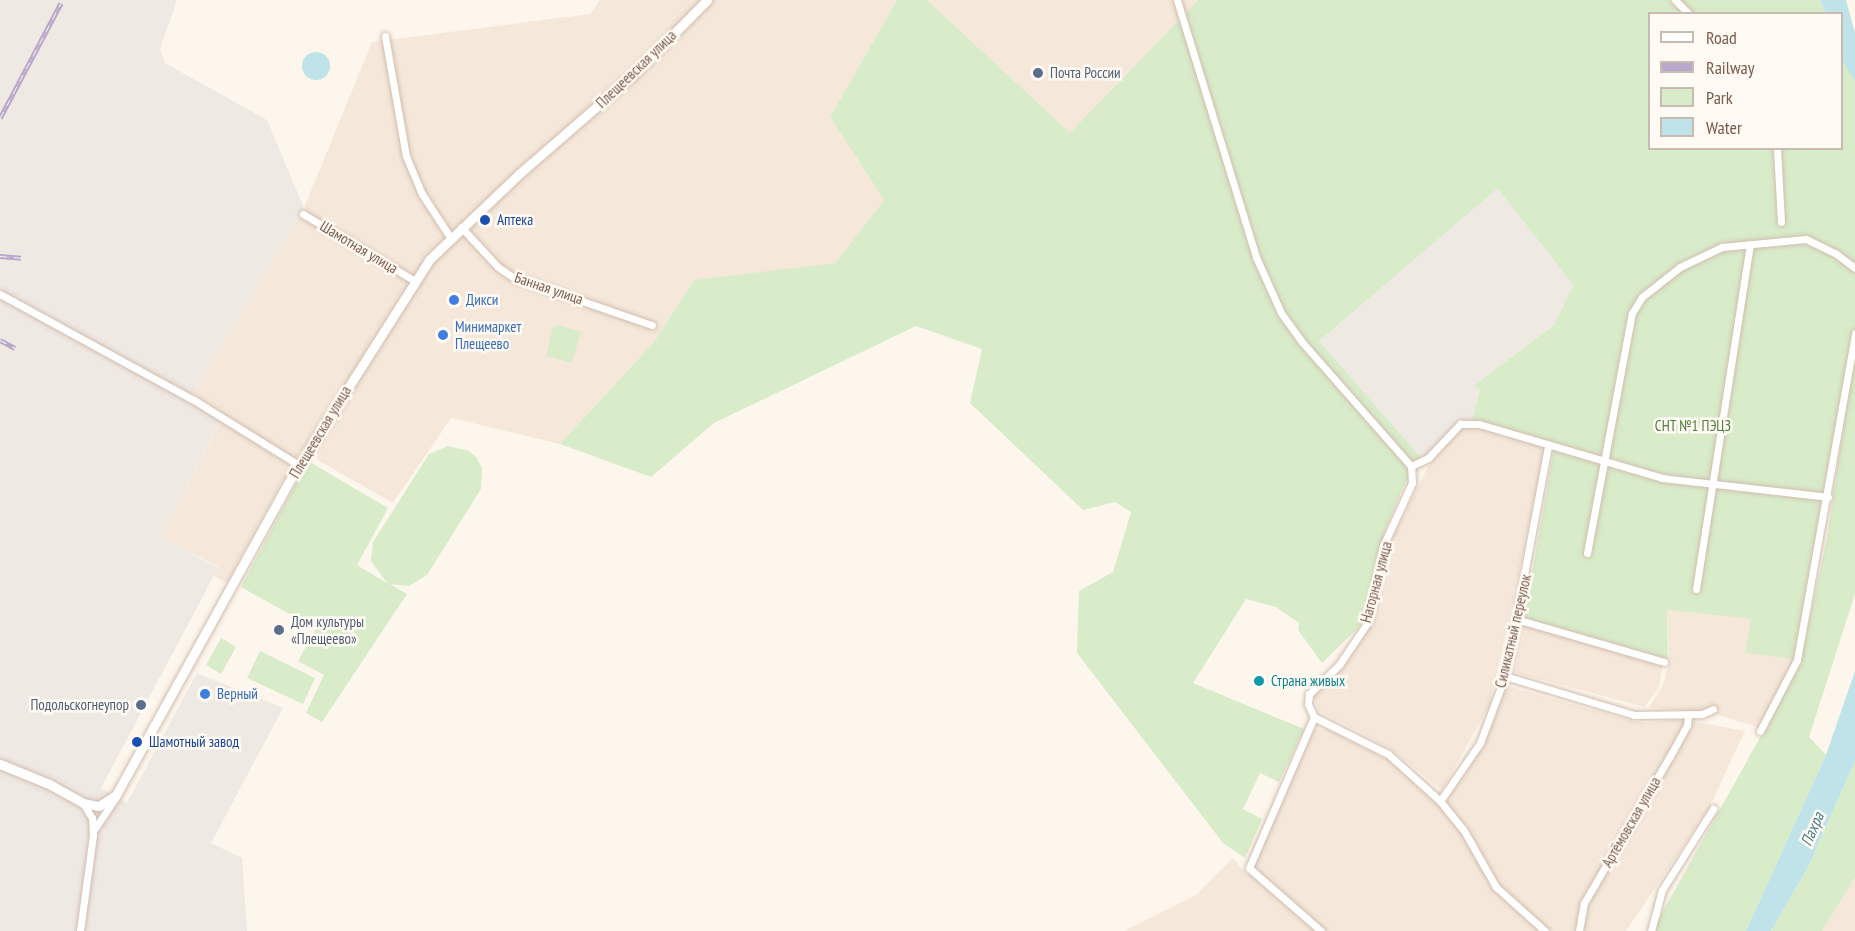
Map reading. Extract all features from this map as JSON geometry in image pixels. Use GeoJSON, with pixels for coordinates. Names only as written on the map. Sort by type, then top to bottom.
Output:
{"type":"FeatureCollection","features":[{"type":"Feature","properties":{"kind":"street","name":"Плещеевская улица"},"geometry":{"type":"LineString","coordinates":[[116,795],[299,465],[415,281],[450,237],[634,74],[707,0]]}},
{"type":"Feature","properties":{"kind":"street"},"geometry":{"type":"LineString","coordinates":[[1177,0],[1256,257],[1281,313],[1302,342],[1411,466],[1428,458],[1460,424],[1479,424],[1548,447],[1662,478],[1828,497]]}},
{"type":"Feature","properties":{"kind":"street"},"geometry":{"type":"LineString","coordinates":[[1675,0],[1687,12]]}},
{"type":"Feature","properties":{"kind":"street"},"geometry":{"type":"LineString","coordinates":[[384,36],[406,156],[422,194],[450,237]]}},
{"type":"Feature","properties":{"kind":"street"},"geometry":{"type":"LineString","coordinates":[[1777,150],[1781,222]]}},
{"type":"Feature","properties":{"kind":"street","name":"Шамотная улица"},"geometry":{"type":"LineString","coordinates":[[303,214],[415,281]]}},
{"type":"Feature","properties":{"kind":"street","name":"Банная улица"},"geometry":{"type":"LineString","coordinates":[[461,227],[498,267],[513,277],[652,324]]}},
{"type":"Feature","properties":{"kind":"street"},"geometry":{"type":"LineString","coordinates":[[1587,553],[1606,462],[1632,313],[1642,297],[1680,267],[1722,247],[1806,239],[1835,253],[1855,268]]}},
{"type":"Feature","properties":{"kind":"street"},"geometry":{"type":"LineString","coordinates":[[1696,589],[1712,482],[1730,386],[1750,244]]}},
{"type":"Feature","properties":{"kind":"street"},"geometry":{"type":"LineString","coordinates":[[0,294],[194,400],[299,465]]}},
{"type":"Feature","properties":{"kind":"street"},"geometry":{"type":"LineString","coordinates":[[1760,731],[1797,660],[1828,497],[1855,333]]}},
{"type":"Feature","properties":{"kind":"street","name":"Силикатный переулок"},"geometry":{"type":"LineString","coordinates":[[1440,801],[1480,743],[1505,676],[1548,447]]}},
{"type":"Feature","properties":{"kind":"street","name":"Нагорная улица"},"geometry":{"type":"LineString","coordinates":[[1314,717],[1308,704],[1309,694],[1339,665],[1368,622],[1383,546],[1412,483],[1411,466]]}},
{"type":"Feature","properties":{"kind":"street"},"geometry":{"type":"LineString","coordinates":[[1516,619],[1665,662]]}},
{"type":"Feature","properties":{"kind":"street"},"geometry":{"type":"LineString","coordinates":[[1505,676],[1634,715],[1673,711],[1688,715],[1713,709]]}},
{"type":"Feature","properties":{"kind":"street","name":"Артёмовская улица"},"geometry":{"type":"LineString","coordinates":[[1579,931],[1584,903],[1670,756],[1687,725],[1688,715]]}},
{"type":"Feature","properties":{"kind":"street"},"geometry":{"type":"LineString","coordinates":[[1321,931],[1249,868],[1314,717],[1388,754],[1440,801],[1463,829],[1496,887],[1545,931]]}},
{"type":"Feature","properties":{"kind":"street"},"geometry":{"type":"LineString","coordinates":[[0,764],[49,784],[83,803],[99,806],[116,795]]}},
{"type":"Feature","properties":{"kind":"street"},"geometry":{"type":"LineString","coordinates":[[93,832],[116,795]]}},
{"type":"Feature","properties":{"kind":"street"},"geometry":{"type":"LineString","coordinates":[[80,931],[93,832],[92,818],[83,803]]}},
{"type":"Feature","properties":{"kind":"street"},"geometry":{"type":"LineString","coordinates":[[1651,931],[1662,890],[1713,809]]}},
{"type":"Feature","properties":{"kind":"shaded area"},"geometry":{"type":"Polygon","coordinates":[[[0,0],[177,0],[160,49],[165,63],[267,120],[304,208],[191,396],[224,414],[160,537],[218,568],[101,788],[127,803],[197,673],[283,708],[211,843],[242,858],[247,931],[0,931],[0,0]]]}},
{"type":"Feature","properties":{"kind":"shaded area"},"geometry":{"type":"Polygon","coordinates":[[[600,0],[897,0],[830,117],[884,200],[836,264],[694,280],[654,342],[560,444],[451,418],[393,503],[300,450],[227,583],[214,576],[218,567],[160,537],[224,415],[193,393],[304,208],[372,42],[590,14],[600,0]]]}},
{"type":"Feature","properties":{"kind":"shaded area"},"geometry":{"type":"Polygon","coordinates":[[[927,0],[1198,0],[1070,134],[927,0]]]}},
{"type":"Feature","properties":{"kind":"shaded area"},"geometry":{"type":"Polygon","coordinates":[[[1498,187],[1573,285],[1554,325],[1476,385],[1480,390],[1472,420],[1459,423],[1425,462],[1319,341],[1498,187]]]}},
{"type":"Feature","properties":{"kind":"shaded area"},"geometry":{"type":"Polygon","coordinates":[[[1461,424],[1544,447],[1545,451],[1490,704],[1442,790],[1388,747],[1319,711],[1314,696],[1352,653],[1370,622],[1384,554],[1429,465],[1453,429],[1461,424]]]}},
{"type":"Feature","properties":{"kind":"shaded area"},"geometry":{"type":"Polygon","coordinates":[[[1667,610],[1752,619],[1794,659],[1760,728],[1715,714],[1649,707],[1662,687],[1669,665],[1667,610]]]}},
{"type":"Feature","properties":{"kind":"shaded area"},"geometry":{"type":"Polygon","coordinates":[[[1519,623],[1663,663],[1659,687],[1645,707],[1513,672],[1519,623]]]}},
{"type":"Feature","properties":{"kind":"shaded area"},"geometry":{"type":"Polygon","coordinates":[[[1504,685],[1628,720],[1648,723],[1680,719],[1745,731],[1709,808],[1626,931],[1124,931],[1196,895],[1233,858],[1248,876],[1314,729],[1330,730],[1388,760],[1439,803],[1445,803],[1481,748],[1504,685]]]}},
{"type":"Feature","properties":{"kind":"shaded area"},"geometry":{"type":"Polygon","coordinates":[[[1855,877],[1855,931],[1822,931],[1855,877]]]}},
{"type":"Feature","properties":{"kind":"green space","name":"СНТ №1 ПЭЦЗ"},"geometry":{"type":"Polygon","coordinates":[[[897,0],[927,0],[1070,133],[1198,0],[1820,0],[1826,12],[1648,12],[1648,150],[1843,150],[1843,63],[1855,81],[1855,594],[1809,737],[1826,755],[1746,931],[1652,931],[1767,725],[1803,650],[1827,538],[1843,428],[1837,429],[1794,659],[1745,653],[1751,619],[1667,610],[1668,660],[1524,618],[1554,449],[1551,441],[1472,420],[1480,390],[1475,385],[1554,325],[1573,285],[1498,188],[1319,341],[1425,462],[1406,481],[1385,530],[1365,621],[1322,663],[1298,630],[1299,623],[1276,607],[1246,599],[1193,683],[1304,729],[1279,782],[1260,773],[1243,809],[1262,819],[1245,858],[1223,843],[1077,653],[1079,591],[1113,572],[1131,512],[1115,502],[1083,510],[970,403],[982,349],[916,326],[714,423],[651,477],[560,444],[654,342],[694,280],[836,263],[884,200],[830,117],[897,0]]]}},
{"type":"Feature","properties":{"kind":"green space"},"geometry":{"type":"Polygon","coordinates":[[[558,325],[581,332],[572,363],[546,356],[552,329],[558,325]]]}},
{"type":"Feature","properties":{"kind":"green space"},"geometry":{"type":"Polygon","coordinates":[[[448,446],[469,451],[477,458],[482,468],[481,489],[427,575],[409,586],[390,584],[407,594],[322,722],[306,713],[324,675],[298,661],[316,629],[241,587],[308,461],[388,508],[357,565],[387,583],[371,561],[373,542],[429,454],[448,446]]]}},
{"type":"Feature","properties":{"kind":"green space"},"geometry":{"type":"Polygon","coordinates":[[[221,638],[236,647],[221,674],[206,665],[221,638]]]}},
{"type":"Feature","properties":{"kind":"green space"},"geometry":{"type":"Polygon","coordinates":[[[260,651],[315,678],[303,704],[247,678],[260,651]]]}},
{"type":"Feature","properties":{"kind":"green space"},"geometry":{"type":"Polygon","coordinates":[[[1855,761],[1855,877],[1822,931],[1771,931],[1808,867],[1855,761]]]}},
{"type":"Feature","properties":{"kind":"water"},"geometry":{"type":"Polygon","coordinates":[[[1820,0],[1846,0],[1855,33],[1855,81],[1843,63],[1843,12],[1826,12],[1820,0]]]}},
{"type":"Feature","properties":{"kind":"water"},"geometry":{"type":"Polygon","coordinates":[[[316,52],[326,56],[330,66],[326,76],[316,80],[306,76],[302,66],[306,56],[316,52]]]}},
{"type":"Feature","properties":{"kind":"water","name":"Пахра"},"geometry":{"type":"Polygon","coordinates":[[[1855,671],[1855,761],[1808,867],[1771,931],[1746,931],[1826,755],[1855,671]]]}},
{"type":"Feature","properties":{"kind":"railway"},"geometry":{"type":"LineString","coordinates":[[0,118],[61,3]]}},
{"type":"Feature","properties":{"kind":"railway"},"geometry":{"type":"LineString","coordinates":[[0,256],[21,258]]}},
{"type":"Feature","properties":{"kind":"railway"},"geometry":{"type":"LineString","coordinates":[[0,340],[15,348]]}},
{"type":"Feature","properties":{"kind":"place","name":"Почта России"},"geometry":{"type":"Point","coordinates":[1038,73]}},
{"type":"Feature","properties":{"kind":"place","name":"Аптека"},"geometry":{"type":"Point","coordinates":[485,220]}},
{"type":"Feature","properties":{"kind":"place","name":"Дикси"},"geometry":{"type":"Point","coordinates":[454,300]}},
{"type":"Feature","properties":{"kind":"place","name":"Минимаркет Плещеево"},"geometry":{"type":"Point","coordinates":[443,335]}},
{"type":"Feature","properties":{"kind":"place","name":"Дом культуры «Плещеево»"},"geometry":{"type":"Point","coordinates":[279,630]}},
{"type":"Feature","properties":{"kind":"place","name":"Страна живых"},"geometry":{"type":"Point","coordinates":[1259,681]}},
{"type":"Feature","properties":{"kind":"place","name":"Верный"},"geometry":{"type":"Point","coordinates":[205,694]}},
{"type":"Feature","properties":{"kind":"place","name":"Подольскогнеупор"},"geometry":{"type":"Point","coordinates":[141,705]}},
{"type":"Feature","properties":{"kind":"place","name":"Шамотный завод"},"geometry":{"type":"Point","coordinates":[137,742]}}]}
